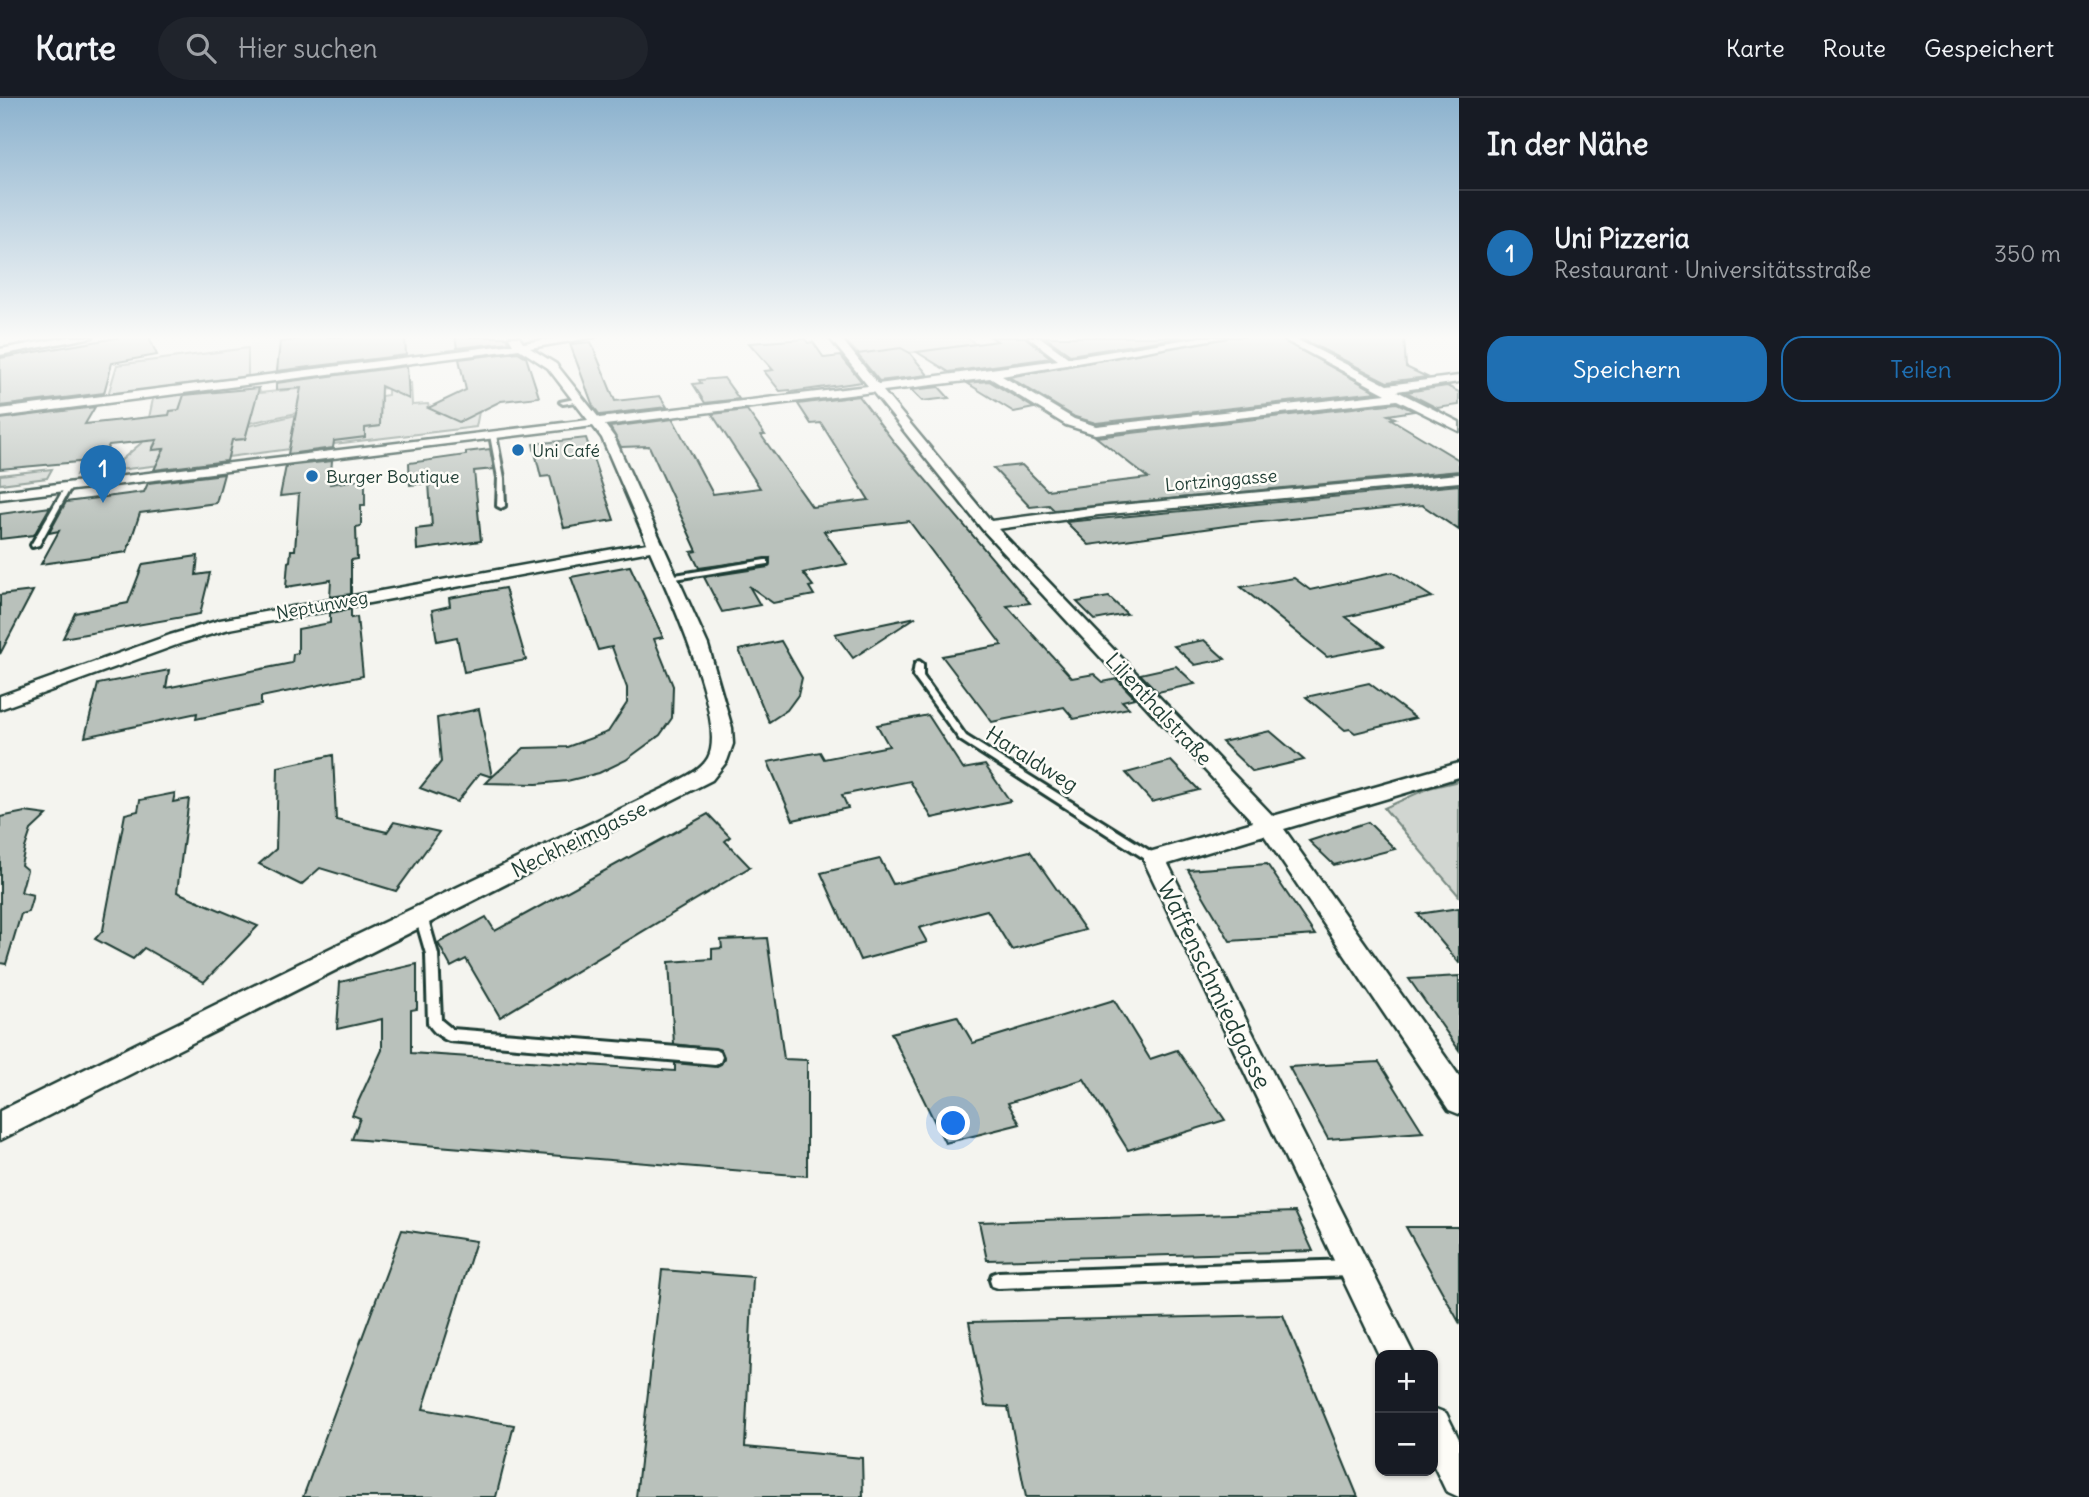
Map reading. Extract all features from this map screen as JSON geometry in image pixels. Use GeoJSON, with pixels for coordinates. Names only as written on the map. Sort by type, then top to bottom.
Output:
{"type":"FeatureCollection","features":[{"type":"Feature","properties":{"kind":"street"},"geometry":{"type":"LineString","coordinates":[[0,413],[85,402]]}},
{"type":"Feature","properties":{"kind":"street","name":"Neckheimgasse"},"geometry":{"type":"LineString","coordinates":[[0,1126],[676,791],[705,775],[717,761],[723,744],[722,727],[699,645],[608,437],[581,402]]}},
{"type":"Feature","properties":{"kind":"street"},"geometry":{"type":"LineString","coordinates":[[0,495],[758,402]]}},
{"type":"Feature","properties":{"kind":"street","name":"Lilienthalstraße"},"geometry":{"type":"LineString","coordinates":[[887,402],[987,526],[1269,825],[1459,1100]]}},
{"type":"Feature","properties":{"kind":"street"},"geometry":{"type":"LineString","coordinates":[[1038,402],[1070,422],[1095,430],[1343,402]]}},
{"type":"Feature","properties":{"kind":"street"},"geometry":{"type":"LineString","coordinates":[[1411,402],[1459,427]]}},
{"type":"Feature","properties":{"kind":"street","name":"Lortzinggasse"},"geometry":{"type":"LineString","coordinates":[[987,526],[1098,511],[1459,478]]}},
{"type":"Feature","properties":{"kind":"street","name":"Neptunweg"},"geometry":{"type":"LineString","coordinates":[[0,703],[176,639],[250,618],[655,545]]}},
{"type":"Feature","properties":{"kind":"street","name":"Waffenschmiedgasse"},"geometry":{"type":"LineString","coordinates":[[1395,1350],[1154,859],[1459,770]]}},
{"type":"Feature","properties":{"kind":"street"},"geometry":{"type":"LineString","coordinates":[[1438,1436],[1459,1478]]}},
{"type":"Feature","properties":{"kind":"lane"},"geometry":{"type":"LineString","coordinates":[[493,435],[501,478],[502,506]]}},
{"type":"Feature","properties":{"kind":"lane"},"geometry":{"type":"LineString","coordinates":[[35,545],[68,486]]}},
{"type":"Feature","properties":{"kind":"lane"},"geometry":{"type":"LineString","coordinates":[[669,578],[765,562]]}},
{"type":"Feature","properties":{"kind":"lane","name":"Haraldweg"},"geometry":{"type":"LineString","coordinates":[[919,664],[918,676],[963,738],[1154,859]]}},
{"type":"Feature","properties":{"kind":"lane"},"geometry":{"type":"LineString","coordinates":[[421,916],[432,954],[435,1023],[449,1035],[715,1057]]}},
{"type":"Feature","properties":{"kind":"lane"},"geometry":{"type":"LineString","coordinates":[[998,1280],[1354,1268]]}},
{"type":"Feature","properties":{"kind":"shaded area"},"geometry":{"type":"Polygon","coordinates":[[[152,402],[182,402],[179,410],[171,411],[167,419],[147,427],[152,402]]]}},
{"type":"Feature","properties":{"kind":"shaded area"},"geometry":{"type":"Polygon","coordinates":[[[248,402],[298,402],[297,413],[249,423],[248,402]]]}},
{"type":"Feature","properties":{"kind":"shaded area"},"geometry":{"type":"Polygon","coordinates":[[[412,402],[412,405],[428,404],[429,408],[479,412],[476,427],[333,444],[334,438],[364,437],[365,428],[380,426],[380,418],[373,418],[374,408],[381,404],[412,402]]]}},
{"type":"Feature","properties":{"kind":"shaded area"},"geometry":{"type":"Polygon","coordinates":[[[296,415],[321,445],[228,457],[232,440],[245,439],[248,426],[296,415]]]}},
{"type":"Feature","properties":{"kind":"shaded area"},"geometry":{"type":"Polygon","coordinates":[[[161,431],[152,449],[164,449],[160,459],[194,461],[76,475],[80,466],[120,461],[152,434],[161,431]]]}},
{"type":"Feature","properties":{"kind":"shaded area"},"geometry":{"type":"Polygon","coordinates":[[[52,469],[47,478],[0,484],[0,475],[52,469]]]}},
{"type":"Feature","properties":{"kind":"shaded area"},"geometry":{"type":"Polygon","coordinates":[[[1459,781],[1459,896],[1384,808],[1429,788],[1459,781]]]}},
{"type":"Feature","properties":{"kind":"building"},"geometry":{"type":"Polygon","coordinates":[[[0,402],[30,402],[0,406],[0,402]]]}},
{"type":"Feature","properties":{"kind":"building"},"geometry":{"type":"Polygon","coordinates":[[[182,402],[255,402],[245,439],[232,440],[227,461],[154,470],[164,449],[152,450],[157,440],[109,445],[101,460],[0,469],[0,419],[95,407],[85,424],[169,415],[170,411],[179,410],[182,402]]]}},
{"type":"Feature","properties":{"kind":"building"},"geometry":{"type":"Polygon","coordinates":[[[298,402],[381,402],[380,426],[365,428],[365,437],[334,441],[333,448],[288,454],[298,402]]]}},
{"type":"Feature","properties":{"kind":"building"},"geometry":{"type":"Polygon","coordinates":[[[440,402],[498,402],[459,422],[428,408],[440,402]]]}},
{"type":"Feature","properties":{"kind":"building"},"geometry":{"type":"Polygon","coordinates":[[[592,402],[664,402],[667,407],[600,415],[592,402]]]}},
{"type":"Feature","properties":{"kind":"building"},"geometry":{"type":"Polygon","coordinates":[[[864,402],[897,446],[1030,603],[1007,606],[1072,678],[1094,674],[1103,682],[1117,679],[1135,698],[1122,701],[1129,708],[1074,719],[1064,707],[992,722],[942,656],[1002,645],[909,521],[824,531],[847,564],[803,573],[813,586],[809,587],[814,595],[773,603],[749,586],[760,605],[722,612],[704,577],[768,567],[770,558],[699,568],[691,552],[697,551],[649,446],[621,447],[610,427],[673,419],[713,494],[760,488],[712,414],[747,410],[765,435],[761,435],[812,507],[869,500],[821,423],[811,424],[798,404],[864,402]]]}},
{"type":"Feature","properties":{"kind":"building"},"geometry":{"type":"Polygon","coordinates":[[[998,402],[1024,402],[1034,408],[1014,412],[998,402]]]}},
{"type":"Feature","properties":{"kind":"building"},"geometry":{"type":"Polygon","coordinates":[[[1051,402],[1284,402],[1096,423],[1075,417],[1051,402]]]}},
{"type":"Feature","properties":{"kind":"building"},"geometry":{"type":"Polygon","coordinates":[[[1426,402],[1459,402],[1459,405],[1437,408],[1426,402]]]}},
{"type":"Feature","properties":{"kind":"building"},"geometry":{"type":"Polygon","coordinates":[[[1397,403],[1414,411],[1388,415],[1395,418],[1391,419],[1459,460],[1459,471],[1054,510],[1049,505],[1030,507],[993,468],[1022,465],[1047,490],[1148,478],[1096,437],[1397,403]]]}},
{"type":"Feature","properties":{"kind":"building"},"geometry":{"type":"Polygon","coordinates":[[[586,438],[614,520],[564,528],[550,476],[541,477],[533,444],[586,438]]]}},
{"type":"Feature","properties":{"kind":"building"},"geometry":{"type":"Polygon","coordinates":[[[490,449],[494,469],[474,471],[481,541],[417,550],[416,529],[432,527],[429,483],[410,485],[409,463],[490,449]]]}},
{"type":"Feature","properties":{"kind":"building"},"geometry":{"type":"Polygon","coordinates":[[[332,461],[330,484],[365,479],[365,505],[361,505],[361,526],[356,527],[357,559],[351,560],[351,594],[330,597],[331,580],[286,587],[288,562],[291,550],[295,550],[299,494],[280,496],[286,466],[332,461]]]}},
{"type":"Feature","properties":{"kind":"building"},"geometry":{"type":"Polygon","coordinates":[[[224,474],[216,503],[140,513],[127,552],[41,564],[59,531],[49,533],[66,502],[144,492],[148,483],[224,474]]]}},
{"type":"Feature","properties":{"kind":"building"},"geometry":{"type":"Polygon","coordinates":[[[1459,485],[1459,530],[1422,505],[1233,525],[1089,545],[1066,522],[1459,485]]]}},
{"type":"Feature","properties":{"kind":"building"},"geometry":{"type":"Polygon","coordinates":[[[50,507],[34,535],[0,539],[0,514],[50,507]]]}},
{"type":"Feature","properties":{"kind":"building"},"geometry":{"type":"Polygon","coordinates":[[[198,556],[196,575],[210,573],[200,614],[63,638],[75,613],[128,603],[143,564],[198,556]]]}},
{"type":"Feature","properties":{"kind":"building"},"geometry":{"type":"Polygon","coordinates":[[[630,566],[663,637],[654,639],[673,686],[672,718],[660,735],[626,760],[599,773],[567,781],[537,784],[486,783],[524,748],[567,747],[608,732],[627,703],[627,688],[612,647],[598,650],[571,577],[630,566]]]}},
{"type":"Feature","properties":{"kind":"building"},"geometry":{"type":"Polygon","coordinates":[[[1393,572],[1432,597],[1346,617],[1384,646],[1327,657],[1241,587],[1294,578],[1310,590],[1393,572]]]}},
{"type":"Feature","properties":{"kind":"building"},"geometry":{"type":"Polygon","coordinates":[[[505,588],[526,660],[464,672],[457,637],[437,641],[432,610],[450,606],[449,598],[505,588]]]}},
{"type":"Feature","properties":{"kind":"building"},"geometry":{"type":"Polygon","coordinates":[[[33,591],[0,654],[0,595],[33,591]]]}},
{"type":"Feature","properties":{"kind":"building"},"geometry":{"type":"Polygon","coordinates":[[[1109,597],[1127,614],[1095,620],[1077,602],[1109,597]]]}},
{"type":"Feature","properties":{"kind":"building"},"geometry":{"type":"Polygon","coordinates":[[[351,609],[351,618],[357,617],[363,676],[261,697],[261,705],[196,719],[197,713],[85,737],[98,684],[169,670],[166,688],[292,663],[293,654],[298,653],[298,629],[330,623],[330,613],[351,609]]]}},
{"type":"Feature","properties":{"kind":"building"},"geometry":{"type":"Polygon","coordinates":[[[916,617],[853,658],[835,634],[916,617]]]}},
{"type":"Feature","properties":{"kind":"building"},"geometry":{"type":"Polygon","coordinates":[[[1204,640],[1225,659],[1195,665],[1174,646],[1204,640]]]}},
{"type":"Feature","properties":{"kind":"building"},"geometry":{"type":"Polygon","coordinates":[[[781,641],[802,678],[798,695],[787,710],[769,722],[739,650],[781,641]]]}},
{"type":"Feature","properties":{"kind":"building"},"geometry":{"type":"Polygon","coordinates":[[[1176,666],[1195,684],[1158,692],[1140,674],[1176,666]]]}},
{"type":"Feature","properties":{"kind":"building"},"geometry":{"type":"Polygon","coordinates":[[[1369,683],[1415,718],[1355,733],[1350,729],[1345,730],[1306,697],[1369,683]]]}},
{"type":"Feature","properties":{"kind":"building"},"geometry":{"type":"Polygon","coordinates":[[[479,709],[492,777],[480,773],[457,802],[420,788],[441,762],[437,718],[479,709]]]}},
{"type":"Feature","properties":{"kind":"building"},"geometry":{"type":"Polygon","coordinates":[[[928,715],[963,769],[985,765],[1010,801],[932,818],[910,781],[842,795],[848,808],[793,820],[768,762],[820,752],[824,759],[889,746],[877,725],[928,715]]]}},
{"type":"Feature","properties":{"kind":"building"},"geometry":{"type":"Polygon","coordinates":[[[1270,731],[1304,760],[1253,772],[1222,742],[1270,731]]]}},
{"type":"Feature","properties":{"kind":"building"},"geometry":{"type":"Polygon","coordinates":[[[333,755],[336,820],[387,832],[394,822],[439,832],[396,891],[320,868],[301,885],[259,864],[276,849],[278,767],[333,755]]]}},
{"type":"Feature","properties":{"kind":"building"},"geometry":{"type":"Polygon","coordinates":[[[1171,761],[1199,790],[1152,802],[1126,773],[1171,761]]]}},
{"type":"Feature","properties":{"kind":"building"},"geometry":{"type":"Polygon","coordinates":[[[175,793],[173,802],[189,799],[177,892],[258,926],[204,982],[144,948],[133,959],[95,939],[103,930],[125,814],[138,811],[140,800],[175,793]]]}},
{"type":"Feature","properties":{"kind":"building"},"geometry":{"type":"Polygon","coordinates":[[[25,812],[47,815],[31,830],[25,848],[21,865],[27,870],[21,892],[33,895],[28,912],[21,914],[6,964],[0,963],[0,817],[25,812]]]}},
{"type":"Feature","properties":{"kind":"building"},"geometry":{"type":"Polygon","coordinates":[[[708,814],[730,837],[725,841],[750,867],[500,1017],[466,959],[451,967],[438,943],[486,917],[495,931],[708,814]]]}},
{"type":"Feature","properties":{"kind":"building"},"geometry":{"type":"Polygon","coordinates":[[[1368,822],[1395,849],[1334,865],[1309,841],[1368,822]]]}},
{"type":"Feature","properties":{"kind":"building"},"geometry":{"type":"Polygon","coordinates":[[[1030,851],[1085,930],[1012,950],[987,910],[919,928],[927,942],[860,960],[821,873],[880,859],[893,884],[1030,851]]]}},
{"type":"Feature","properties":{"kind":"building"},"geometry":{"type":"Polygon","coordinates":[[[1267,864],[1315,935],[1230,941],[1188,870],[1267,864]]]}},
{"type":"Feature","properties":{"kind":"building"},"geometry":{"type":"Polygon","coordinates":[[[1459,908],[1459,963],[1418,914],[1459,908]]]}},
{"type":"Feature","properties":{"kind":"building"},"geometry":{"type":"Polygon","coordinates":[[[767,938],[784,1059],[807,1060],[807,1176],[352,1139],[360,1118],[352,1115],[382,1050],[382,1019],[337,1029],[340,982],[417,964],[417,1009],[411,1010],[411,1053],[675,1071],[675,1063],[715,1067],[721,1064],[724,1058],[721,1050],[674,1044],[669,962],[712,959],[712,949],[722,948],[721,940],[767,938]]]}},
{"type":"Feature","properties":{"kind":"building"},"geometry":{"type":"Polygon","coordinates":[[[1459,976],[1459,1050],[1409,979],[1459,976]]]}},
{"type":"Feature","properties":{"kind":"building"},"geometry":{"type":"Polygon","coordinates":[[[1114,1000],[1150,1059],[1177,1050],[1225,1120],[1128,1150],[1084,1079],[1008,1103],[1020,1124],[945,1143],[891,1033],[957,1016],[973,1043],[1114,1000]]]}},
{"type":"Feature","properties":{"kind":"building"},"geometry":{"type":"Polygon","coordinates":[[[1379,1062],[1423,1132],[1328,1139],[1289,1067],[1379,1062]]]}},
{"type":"Feature","properties":{"kind":"building"},"geometry":{"type":"Polygon","coordinates":[[[1295,1212],[1313,1251],[987,1260],[979,1222],[1295,1212]]]}},
{"type":"Feature","properties":{"kind":"building"},"geometry":{"type":"Polygon","coordinates":[[[1406,1227],[1459,1227],[1459,1322],[1406,1227]]]}},
{"type":"Feature","properties":{"kind":"building"},"geometry":{"type":"Polygon","coordinates":[[[402,1230],[476,1241],[423,1409],[514,1425],[496,1497],[303,1497],[402,1230]]]}},
{"type":"Feature","properties":{"kind":"building"},"geometry":{"type":"Polygon","coordinates":[[[662,1270],[753,1277],[745,1447],[862,1458],[863,1497],[636,1497],[662,1270]]]}},
{"type":"Feature","properties":{"kind":"building"},"geometry":{"type":"Polygon","coordinates":[[[1283,1315],[1358,1497],[1026,1497],[1008,1407],[985,1406],[969,1322],[1283,1315]]]}},
{"type":"Feature","properties":{"kind":"place","name":"Uni Café"},"geometry":{"type":"Point","coordinates":[518,450]}},
{"type":"Feature","properties":{"kind":"place","name":"Burger Boutique"},"geometry":{"type":"Point","coordinates":[312,476]}},
{"type":"Feature","properties":{"kind":"place","name":"Uni Pizzeria"},"geometry":{"type":"Point","coordinates":[103,503]}}]}
